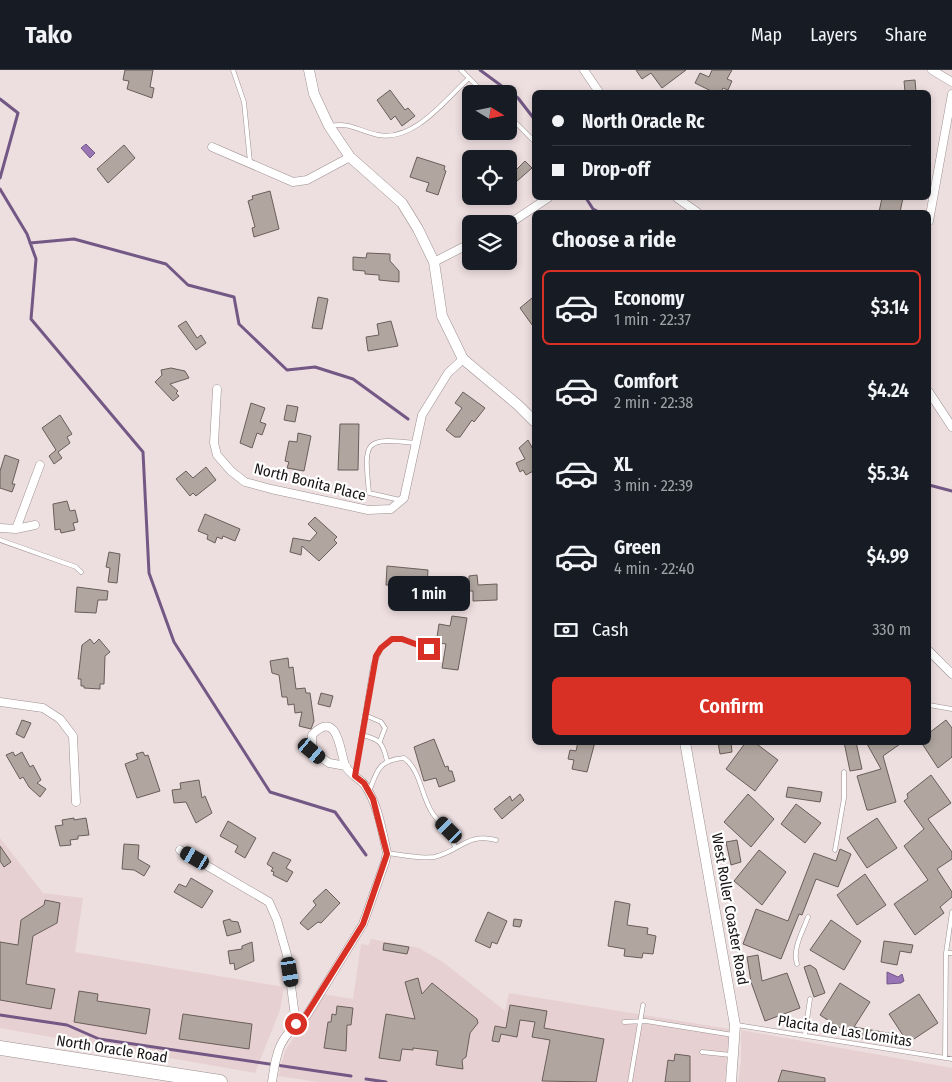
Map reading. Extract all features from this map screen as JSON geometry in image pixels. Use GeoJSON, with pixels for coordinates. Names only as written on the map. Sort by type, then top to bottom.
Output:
{"type":"FeatureCollection","features":[{"type":"Feature","properties":{"kind":"highway","name":"North Oracle Road"},"geometry":{"type":"LineString","coordinates":[[0,1048],[220,1082]]}},
{"type":"Feature","properties":{"kind":"street"},"geometry":{"type":"LineString","coordinates":[[309,70],[314,94],[329,126],[350,157],[402,203],[418,229],[434,262],[442,316],[463,359],[532,419]]}},
{"type":"Feature","properties":{"kind":"street"},"geometry":{"type":"LineString","coordinates":[[584,70],[598,90]]}},
{"type":"Feature","properties":{"kind":"street"},"geometry":{"type":"LineString","coordinates":[[932,70],[952,82]]}},
{"type":"Feature","properties":{"kind":"street"},"geometry":{"type":"LineString","coordinates":[[931,210],[952,94]]}},
{"type":"Feature","properties":{"kind":"street"},"geometry":{"type":"LineString","coordinates":[[212,147],[293,182],[307,180],[350,157]]}},
{"type":"Feature","properties":{"kind":"street"},"geometry":{"type":"LineString","coordinates":[[517,218],[545,200]]}},
{"type":"Feature","properties":{"kind":"street"},"geometry":{"type":"LineString","coordinates":[[679,200],[694,210]]}},
{"type":"Feature","properties":{"kind":"street"},"geometry":{"type":"LineString","coordinates":[[434,262],[462,248]]}},
{"type":"Feature","properties":{"kind":"street"},"geometry":{"type":"LineString","coordinates":[[401,500],[422,415],[448,373],[463,359]]}},
{"type":"Feature","properties":{"kind":"street","name":"North Bonita Place"},"geometry":{"type":"LineString","coordinates":[[216,388],[214,442],[217,455],[231,471],[246,482],[368,510],[391,509],[401,500]]}},
{"type":"Feature","properties":{"kind":"street"},"geometry":{"type":"LineString","coordinates":[[931,395],[952,427]]}},
{"type":"Feature","properties":{"kind":"street"},"geometry":{"type":"LineString","coordinates":[[16,529],[40,465]]}},
{"type":"Feature","properties":{"kind":"street"},"geometry":{"type":"LineString","coordinates":[[0,528],[16,529],[35,525]]}},
{"type":"Feature","properties":{"kind":"street"},"geometry":{"type":"LineString","coordinates":[[931,653],[952,674]]}},
{"type":"Feature","properties":{"kind":"street"},"geometry":{"type":"LineString","coordinates":[[0,702],[43,708],[60,719],[73,736],[76,802]]}},
{"type":"Feature","properties":{"kind":"street"},"geometry":{"type":"LineString","coordinates":[[272,1082],[277,1047],[306,1015],[363,924],[387,854],[369,793],[346,766],[342,745],[336,732],[327,728],[318,729],[312,735],[312,751],[329,762],[346,766]]}},
{"type":"Feature","properties":{"kind":"street","name":"West Roller Coaster Road"},"geometry":{"type":"LineString","coordinates":[[686,745],[735,1030],[731,1082]]}},
{"type":"Feature","properties":{"kind":"street"},"geometry":{"type":"LineString","coordinates":[[180,850],[269,902],[278,920],[287,955],[296,1024]]}},
{"type":"Feature","properties":{"kind":"lane"},"geometry":{"type":"LineString","coordinates":[[233,70],[244,102],[250,164]]}},
{"type":"Feature","properties":{"kind":"lane"},"geometry":{"type":"LineString","coordinates":[[460,70],[476,85]]}},
{"type":"Feature","properties":{"kind":"lane"},"geometry":{"type":"LineString","coordinates":[[329,126],[343,123],[372,134],[393,137],[415,127],[469,78]]}},
{"type":"Feature","properties":{"kind":"lane"},"geometry":{"type":"LineString","coordinates":[[518,125],[532,139]]}},
{"type":"Feature","properties":{"kind":"lane"},"geometry":{"type":"LineString","coordinates":[[401,500],[369,493],[366,454],[373,444],[382,439],[416,443]]}},
{"type":"Feature","properties":{"kind":"lane"},"geometry":{"type":"LineString","coordinates":[[0,540],[76,566],[82,572]]}},
{"type":"Feature","properties":{"kind":"lane"},"geometry":{"type":"LineString","coordinates":[[355,776],[376,656],[388,641],[402,639],[429,649]]}},
{"type":"Feature","properties":{"kind":"lane"},"geometry":{"type":"LineString","coordinates":[[931,705],[952,709]]}},
{"type":"Feature","properties":{"kind":"lane"},"geometry":{"type":"LineString","coordinates":[[365,715],[381,722],[384,728],[380,740]]}},
{"type":"Feature","properties":{"kind":"lane"},"geometry":{"type":"LineString","coordinates":[[362,735],[380,740],[383,744],[387,761]]}},
{"type":"Feature","properties":{"kind":"lane"},"geometry":{"type":"LineString","coordinates":[[369,793],[376,771],[387,761],[404,758],[412,764],[420,787],[433,814],[449,830],[455,847]]}},
{"type":"Feature","properties":{"kind":"lane"},"geometry":{"type":"LineString","coordinates":[[835,850],[844,798],[844,772]]}},
{"type":"Feature","properties":{"kind":"lane"},"geometry":{"type":"LineString","coordinates":[[387,854],[432,857],[445,854],[455,847],[482,837],[496,840]]}},
{"type":"Feature","properties":{"kind":"lane"},"geometry":{"type":"LineString","coordinates":[[945,1058],[946,953],[952,912]]}},
{"type":"Feature","properties":{"kind":"lane"},"geometry":{"type":"LineString","coordinates":[[797,964],[795,958],[797,945],[808,917]]}},
{"type":"Feature","properties":{"kind":"lane"},"geometry":{"type":"LineString","coordinates":[[946,953],[952,953]]}},
{"type":"Feature","properties":{"kind":"lane"},"geometry":{"type":"LineString","coordinates":[[805,1034],[810,999]]}},
{"type":"Feature","properties":{"kind":"lane"},"geometry":{"type":"LineString","coordinates":[[630,1082],[643,1005]]}},
{"type":"Feature","properties":{"kind":"lane","name":"Placita de Las Lomitas"},"geometry":{"type":"LineString","coordinates":[[624,1022],[640,1021],[735,1030],[805,1034],[952,1059]]}},
{"type":"Feature","properties":{"kind":"lane"},"geometry":{"type":"LineString","coordinates":[[702,1052],[733,1056]]}},
{"type":"Feature","properties":{"kind":"shaded area"},"geometry":{"type":"Polygon","coordinates":[[[86,144],[95,153],[90,158],[81,148],[86,144]]]}},
{"type":"Feature","properties":{"kind":"shaded area"},"geometry":{"type":"Polygon","coordinates":[[[0,838],[43,893],[83,898],[75,952],[284,987],[280,1010],[255,1073],[0,1028],[0,838]]]}},
{"type":"Feature","properties":{"kind":"shaded area"},"geometry":{"type":"Polygon","coordinates":[[[371,939],[419,948],[443,962],[505,1011],[509,993],[729,1029],[725,1082],[319,1082],[278,1076],[285,1051],[322,994],[353,999],[361,944],[369,945],[371,939]]]}},
{"type":"Feature","properties":{"kind":"shaded area"},"geometry":{"type":"Polygon","coordinates":[[[887,972],[898,977],[902,974],[904,981],[887,984],[887,972]]]}},
{"type":"Feature","properties":{"kind":"shaded area"},"geometry":{"type":"Polygon","coordinates":[[[741,1030],[952,1068],[952,1082],[738,1082],[741,1062],[741,1030]]]}},
{"type":"Feature","properties":{"kind":"building"},"geometry":{"type":"Polygon","coordinates":[[[125,70],[153,70],[150,87],[154,88],[152,98],[127,89],[129,81],[123,80],[125,70]]]}},
{"type":"Feature","properties":{"kind":"building"},"geometry":{"type":"Polygon","coordinates":[[[636,70],[686,70],[662,88],[651,73],[642,79],[636,70]]]}},
{"type":"Feature","properties":{"kind":"building"},"geometry":{"type":"Polygon","coordinates":[[[712,70],[732,70],[727,79],[732,81],[728,90],[723,88],[722,90],[709,90],[695,83],[700,73],[709,77],[712,70]]]}},
{"type":"Feature","properties":{"kind":"building"},"geometry":{"type":"Polygon","coordinates":[[[915,80],[916,90],[905,90],[904,81],[915,80]]]}},
{"type":"Feature","properties":{"kind":"building"},"geometry":{"type":"Polygon","coordinates":[[[390,90],[405,110],[408,108],[415,116],[402,126],[395,116],[391,120],[377,100],[390,90]]]}},
{"type":"Feature","properties":{"kind":"building"},"geometry":{"type":"Polygon","coordinates":[[[124,145],[135,158],[108,183],[97,169],[124,145]]]}},
{"type":"Feature","properties":{"kind":"building"},"geometry":{"type":"Polygon","coordinates":[[[417,157],[445,166],[444,170],[446,171],[438,195],[426,191],[429,183],[410,177],[417,157]]]}},
{"type":"Feature","properties":{"kind":"building"},"geometry":{"type":"Polygon","coordinates":[[[525,161],[532,168],[517,181],[517,169],[525,161]]]}},
{"type":"Feature","properties":{"kind":"building"},"geometry":{"type":"Polygon","coordinates":[[[270,191],[279,229],[254,237],[252,228],[255,227],[248,201],[253,199],[252,196],[270,191]]]}},
{"type":"Feature","properties":{"kind":"building"},"geometry":{"type":"Polygon","coordinates":[[[882,200],[903,200],[900,210],[879,210],[882,200]]]}},
{"type":"Feature","properties":{"kind":"building"},"geometry":{"type":"Polygon","coordinates":[[[367,253],[390,254],[390,261],[399,271],[399,282],[379,280],[379,275],[365,274],[365,271],[353,270],[353,257],[366,258],[367,253]]]}},
{"type":"Feature","properties":{"kind":"building"},"geometry":{"type":"Polygon","coordinates":[[[318,297],[328,299],[322,329],[312,328],[318,297]]]}},
{"type":"Feature","properties":{"kind":"building"},"geometry":{"type":"Polygon","coordinates":[[[532,298],[532,325],[520,308],[532,298]]]}},
{"type":"Feature","properties":{"kind":"building"},"geometry":{"type":"Polygon","coordinates":[[[186,321],[197,338],[201,335],[206,343],[196,350],[178,326],[186,321]]]}},
{"type":"Feature","properties":{"kind":"building"},"geometry":{"type":"Polygon","coordinates":[[[391,321],[398,346],[368,351],[366,337],[379,335],[377,324],[391,321]]]}},
{"type":"Feature","properties":{"kind":"building"},"geometry":{"type":"Polygon","coordinates":[[[171,368],[185,371],[189,378],[170,384],[178,391],[176,393],[179,396],[173,401],[155,382],[162,375],[161,370],[171,368]]]}},
{"type":"Feature","properties":{"kind":"building"},"geometry":{"type":"Polygon","coordinates":[[[463,392],[485,408],[474,422],[472,420],[460,437],[455,437],[446,430],[462,408],[455,403],[463,392]]]}},
{"type":"Feature","properties":{"kind":"building"},"geometry":{"type":"Polygon","coordinates":[[[251,403],[265,408],[260,422],[266,424],[262,435],[257,433],[252,448],[240,443],[251,403]]]}},
{"type":"Feature","properties":{"kind":"building"},"geometry":{"type":"Polygon","coordinates":[[[287,405],[298,407],[295,422],[284,420],[287,405]]]}},
{"type":"Feature","properties":{"kind":"building"},"geometry":{"type":"Polygon","coordinates":[[[60,415],[72,434],[67,437],[70,443],[58,452],[62,458],[54,464],[49,456],[56,450],[42,428],[60,415]]]}},
{"type":"Feature","properties":{"kind":"building"},"geometry":{"type":"Polygon","coordinates":[[[340,424],[359,424],[358,470],[338,470],[340,424]]]}},
{"type":"Feature","properties":{"kind":"building"},"geometry":{"type":"Polygon","coordinates":[[[298,433],[311,436],[304,471],[287,468],[289,462],[285,461],[289,441],[297,442],[298,433]]]}},
{"type":"Feature","properties":{"kind":"building"},"geometry":{"type":"Polygon","coordinates":[[[528,440],[532,447],[532,472],[526,475],[523,470],[520,472],[516,463],[525,459],[519,448],[528,440]]]}},
{"type":"Feature","properties":{"kind":"building"},"geometry":{"type":"Polygon","coordinates":[[[5,455],[19,460],[12,484],[15,484],[12,492],[0,488],[0,471],[5,455]]]}},
{"type":"Feature","properties":{"kind":"building"},"geometry":{"type":"Polygon","coordinates":[[[206,467],[216,480],[196,496],[193,493],[190,496],[176,479],[186,471],[193,478],[206,467]]]}},
{"type":"Feature","properties":{"kind":"building"},"geometry":{"type":"Polygon","coordinates":[[[67,501],[70,511],[75,510],[78,522],[73,523],[75,530],[61,533],[60,529],[55,530],[53,504],[67,501]]]}},
{"type":"Feature","properties":{"kind":"building"},"geometry":{"type":"Polygon","coordinates":[[[205,514],[240,529],[235,541],[223,536],[222,539],[217,537],[215,543],[207,539],[208,535],[198,531],[205,514]]]}},
{"type":"Feature","properties":{"kind":"building"},"geometry":{"type":"Polygon","coordinates":[[[315,517],[337,537],[334,540],[337,543],[319,561],[302,546],[301,555],[290,552],[293,538],[310,541],[317,533],[308,524],[315,517]]]}},
{"type":"Feature","properties":{"kind":"building"},"geometry":{"type":"Polygon","coordinates":[[[109,552],[120,554],[117,583],[108,582],[110,568],[106,567],[109,552]]]}},
{"type":"Feature","properties":{"kind":"building"},"geometry":{"type":"Polygon","coordinates":[[[387,566],[428,570],[427,587],[386,585],[387,566]]]}},
{"type":"Feature","properties":{"kind":"building"},"geometry":{"type":"Polygon","coordinates":[[[477,575],[478,585],[497,584],[497,600],[473,601],[473,591],[469,591],[469,576],[477,575]]]}},
{"type":"Feature","properties":{"kind":"building"},"geometry":{"type":"Polygon","coordinates":[[[77,587],[108,591],[107,600],[98,600],[96,613],[75,612],[77,587]]]}},
{"type":"Feature","properties":{"kind":"building"},"geometry":{"type":"Polygon","coordinates":[[[452,616],[467,618],[458,670],[442,668],[446,644],[440,643],[441,638],[437,637],[439,624],[450,626],[452,616]]]}},
{"type":"Feature","properties":{"kind":"building"},"geometry":{"type":"Polygon","coordinates":[[[90,639],[94,644],[99,639],[110,652],[105,656],[104,684],[100,684],[100,689],[84,688],[84,686],[81,686],[81,679],[78,679],[82,645],[90,639]]]}},
{"type":"Feature","properties":{"kind":"building"},"geometry":{"type":"Polygon","coordinates":[[[288,658],[289,668],[293,667],[296,689],[305,688],[306,693],[310,693],[314,721],[311,729],[299,726],[302,712],[295,713],[294,704],[288,705],[287,697],[282,697],[279,675],[272,673],[270,661],[288,658]]]}},
{"type":"Feature","properties":{"kind":"building"},"geometry":{"type":"Polygon","coordinates":[[[321,693],[333,696],[330,707],[318,704],[321,693]]]}},
{"type":"Feature","properties":{"kind":"building"},"geometry":{"type":"Polygon","coordinates":[[[22,720],[31,723],[24,738],[16,734],[22,720]]]}},
{"type":"Feature","properties":{"kind":"building"},"geometry":{"type":"Polygon","coordinates":[[[946,720],[952,728],[952,757],[938,768],[923,745],[931,745],[931,731],[946,720]]]}},
{"type":"Feature","properties":{"kind":"building"},"geometry":{"type":"Polygon","coordinates":[[[434,739],[445,767],[448,766],[449,771],[452,771],[455,781],[439,787],[436,778],[424,781],[414,747],[434,739]]]}},
{"type":"Feature","properties":{"kind":"building"},"geometry":{"type":"Polygon","coordinates":[[[577,745],[594,745],[587,772],[572,769],[574,760],[568,759],[570,750],[576,751],[577,745]]]}},
{"type":"Feature","properties":{"kind":"building"},"geometry":{"type":"Polygon","coordinates":[[[718,745],[731,745],[732,752],[720,754],[718,745]]]}},
{"type":"Feature","properties":{"kind":"building"},"geometry":{"type":"Polygon","coordinates":[[[744,745],[758,745],[778,760],[755,791],[726,769],[744,745]]]}},
{"type":"Feature","properties":{"kind":"building"},"geometry":{"type":"Polygon","coordinates":[[[845,745],[857,745],[862,769],[850,771],[845,745]]]}},
{"type":"Feature","properties":{"kind":"building"},"geometry":{"type":"Polygon","coordinates":[[[868,745],[899,745],[883,756],[896,802],[867,810],[857,776],[881,769],[868,745]]]}},
{"type":"Feature","properties":{"kind":"building"},"geometry":{"type":"Polygon","coordinates":[[[13,752],[15,756],[22,752],[30,767],[33,765],[41,780],[37,783],[46,789],[40,797],[29,787],[23,777],[20,779],[6,755],[13,752]]]}},
{"type":"Feature","properties":{"kind":"building"},"geometry":{"type":"Polygon","coordinates":[[[143,752],[145,756],[148,755],[160,791],[137,798],[125,764],[138,759],[136,754],[143,752]]]}},
{"type":"Feature","properties":{"kind":"building"},"geometry":{"type":"Polygon","coordinates":[[[931,775],[951,803],[928,819],[952,852],[952,859],[937,869],[952,892],[952,897],[940,907],[944,913],[915,935],[894,904],[928,880],[904,846],[924,829],[904,801],[908,798],[907,794],[931,775]]]}},
{"type":"Feature","properties":{"kind":"building"},"geometry":{"type":"Polygon","coordinates":[[[199,780],[202,798],[205,796],[212,813],[196,823],[186,802],[174,803],[172,790],[181,789],[180,783],[199,780]]]}},
{"type":"Feature","properties":{"kind":"building"},"geometry":{"type":"Polygon","coordinates":[[[788,787],[822,792],[820,802],[786,797],[788,787]]]}},
{"type":"Feature","properties":{"kind":"building"},"geometry":{"type":"Polygon","coordinates":[[[520,794],[524,800],[502,819],[494,809],[510,796],[512,801],[520,794]]]}},
{"type":"Feature","properties":{"kind":"building"},"geometry":{"type":"Polygon","coordinates":[[[748,794],[774,819],[751,847],[724,822],[748,794]]]}},
{"type":"Feature","properties":{"kind":"building"},"geometry":{"type":"Polygon","coordinates":[[[796,804],[821,823],[805,843],[781,824],[796,804]]]}},
{"type":"Feature","properties":{"kind":"building"},"geometry":{"type":"Polygon","coordinates":[[[74,818],[74,820],[86,818],[89,835],[78,836],[78,839],[70,840],[71,845],[60,846],[55,826],[63,825],[62,820],[74,818]]]}},
{"type":"Feature","properties":{"kind":"building"},"geometry":{"type":"Polygon","coordinates":[[[877,818],[897,848],[867,868],[847,838],[877,818]]]}},
{"type":"Feature","properties":{"kind":"building"},"geometry":{"type":"Polygon","coordinates":[[[228,821],[256,838],[245,858],[235,852],[238,846],[220,836],[228,821]]]}},
{"type":"Feature","properties":{"kind":"building"},"geometry":{"type":"Polygon","coordinates":[[[737,840],[741,862],[731,865],[726,842],[737,840]]]}},
{"type":"Feature","properties":{"kind":"building"},"geometry":{"type":"Polygon","coordinates":[[[124,844],[139,845],[138,859],[150,866],[144,876],[134,870],[122,869],[124,844]]]}},
{"type":"Feature","properties":{"kind":"building"},"geometry":{"type":"Polygon","coordinates":[[[0,846],[11,862],[4,867],[0,861],[0,846]]]}},
{"type":"Feature","properties":{"kind":"building"},"geometry":{"type":"Polygon","coordinates":[[[840,849],[851,854],[838,887],[816,879],[802,915],[799,914],[781,959],[743,944],[756,909],[788,921],[814,853],[836,861],[840,849]]]}},
{"type":"Feature","properties":{"kind":"building"},"geometry":{"type":"Polygon","coordinates":[[[759,850],[786,872],[762,905],[734,881],[759,850]]]}},
{"type":"Feature","properties":{"kind":"building"},"geometry":{"type":"Polygon","coordinates":[[[273,852],[291,860],[286,868],[293,872],[287,882],[273,875],[274,872],[271,871],[273,868],[267,864],[273,852]]]}},
{"type":"Feature","properties":{"kind":"building"},"geometry":{"type":"Polygon","coordinates":[[[865,874],[886,905],[857,925],[837,895],[865,874]]]}},
{"type":"Feature","properties":{"kind":"building"},"geometry":{"type":"Polygon","coordinates":[[[191,878],[213,891],[202,908],[174,892],[179,884],[186,887],[191,878]]]}},
{"type":"Feature","properties":{"kind":"building"},"geometry":{"type":"Polygon","coordinates":[[[326,889],[340,903],[321,923],[318,922],[308,930],[300,923],[316,905],[313,901],[326,889]]]}},
{"type":"Feature","properties":{"kind":"building"},"geometry":{"type":"Polygon","coordinates":[[[45,900],[60,903],[57,923],[33,936],[26,984],[55,989],[51,1009],[0,1000],[0,942],[18,945],[21,920],[44,905],[45,900]]]}},
{"type":"Feature","properties":{"kind":"building"},"geometry":{"type":"Polygon","coordinates":[[[615,901],[630,904],[627,925],[648,928],[647,934],[656,936],[653,954],[643,953],[642,958],[624,956],[625,949],[608,946],[615,901]]]}},
{"type":"Feature","properties":{"kind":"building"},"geometry":{"type":"Polygon","coordinates":[[[488,912],[507,921],[497,944],[492,942],[490,948],[475,941],[488,912]]]}},
{"type":"Feature","properties":{"kind":"building"},"geometry":{"type":"Polygon","coordinates":[[[230,919],[231,921],[238,922],[241,932],[227,936],[223,921],[230,919]]]}},
{"type":"Feature","properties":{"kind":"building"},"geometry":{"type":"Polygon","coordinates":[[[514,919],[522,920],[520,927],[513,926],[514,919]]]}},
{"type":"Feature","properties":{"kind":"building"},"geometry":{"type":"Polygon","coordinates":[[[831,920],[861,941],[844,970],[810,950],[831,920]]]}},
{"type":"Feature","properties":{"kind":"building"},"geometry":{"type":"Polygon","coordinates":[[[884,941],[913,945],[911,953],[900,951],[897,965],[881,962],[884,941]]]}},
{"type":"Feature","properties":{"kind":"building"},"geometry":{"type":"Polygon","coordinates":[[[252,942],[254,961],[235,970],[234,963],[230,964],[228,951],[242,949],[242,946],[252,942]]]}},
{"type":"Feature","properties":{"kind":"building"},"geometry":{"type":"Polygon","coordinates":[[[384,943],[409,947],[407,954],[383,950],[384,943]]]}},
{"type":"Feature","properties":{"kind":"building"},"geometry":{"type":"Polygon","coordinates":[[[758,955],[762,981],[787,973],[800,1008],[765,1021],[751,982],[747,957],[758,955]]]}},
{"type":"Feature","properties":{"kind":"building"},"geometry":{"type":"Polygon","coordinates":[[[810,965],[816,969],[825,993],[814,997],[804,967],[810,965]]]}},
{"type":"Feature","properties":{"kind":"building"},"geometry":{"type":"Polygon","coordinates":[[[418,978],[422,994],[432,983],[477,1019],[478,1023],[470,1033],[466,1057],[462,1060],[463,1069],[436,1065],[438,1051],[413,1048],[413,1050],[402,1049],[400,1061],[379,1058],[386,1014],[415,1019],[405,982],[418,978]]]}},
{"type":"Feature","properties":{"kind":"building"},"geometry":{"type":"Polygon","coordinates":[[[840,983],[870,1002],[854,1027],[894,1034],[892,1045],[854,1037],[820,1015],[840,983]]]}},
{"type":"Feature","properties":{"kind":"building"},"geometry":{"type":"Polygon","coordinates":[[[79,991],[98,994],[97,1001],[150,1009],[146,1034],[74,1022],[79,991]]]}},
{"type":"Feature","properties":{"kind":"building"},"geometry":{"type":"Polygon","coordinates":[[[919,994],[938,1023],[908,1043],[889,1014],[919,994]]]}},
{"type":"Feature","properties":{"kind":"building"},"geometry":{"type":"Polygon","coordinates":[[[510,1005],[547,1011],[544,1028],[604,1039],[596,1082],[542,1081],[550,1040],[532,1037],[535,1022],[520,1020],[517,1037],[501,1034],[499,1042],[492,1041],[495,1026],[506,1028],[510,1005]]]}},
{"type":"Feature","properties":{"kind":"building"},"geometry":{"type":"Polygon","coordinates":[[[337,1006],[353,1008],[351,1025],[347,1025],[346,1051],[324,1048],[328,1022],[331,1022],[332,1014],[336,1015],[337,1006]]]}},
{"type":"Feature","properties":{"kind":"building"},"geometry":{"type":"Polygon","coordinates":[[[183,1014],[252,1024],[249,1049],[179,1039],[183,1014]]]}},
{"type":"Feature","properties":{"kind":"building"},"geometry":{"type":"Polygon","coordinates":[[[675,1054],[690,1056],[690,1082],[665,1082],[668,1060],[674,1061],[675,1054]]]}},
{"type":"Feature","properties":{"kind":"building"},"geometry":{"type":"Polygon","coordinates":[[[782,1070],[825,1078],[825,1082],[778,1082],[782,1070]]]}},
{"type":"Feature","properties":{"kind":"waterway"},"geometry":{"type":"LineString","coordinates":[[480,70],[518,98],[532,116]]}},
{"type":"Feature","properties":{"kind":"waterway"},"geometry":{"type":"LineString","coordinates":[[0,99],[18,113],[0,178]]}},
{"type":"Feature","properties":{"kind":"waterway"},"geometry":{"type":"LineString","coordinates":[[0,189],[27,234],[36,259],[31,319],[143,452],[149,573],[174,642],[270,792],[335,812],[366,855]]}},
{"type":"Feature","properties":{"kind":"waterway"},"geometry":{"type":"LineString","coordinates":[[587,200],[595,210]]}},
{"type":"Feature","properties":{"kind":"waterway"},"geometry":{"type":"LineString","coordinates":[[30,243],[74,239],[166,264],[188,285],[234,297],[239,324],[287,370],[315,367],[353,379],[408,419]]}},
{"type":"Feature","properties":{"kind":"waterway"},"geometry":{"type":"LineString","coordinates":[[931,486],[952,491]]}},
{"type":"Feature","properties":{"kind":"waterway"},"geometry":{"type":"LineString","coordinates":[[0,1015],[67,1025],[99,1039],[351,1076]]}},
{"type":"Feature","properties":{"kind":"waterway"},"geometry":{"type":"LineString","coordinates":[[366,1079],[386,1082]]}},
{"type":"Feature","properties":{"kind":"route"},"geometry":{"type":"LineString","coordinates":[[296,1024],[306,1015],[356,937],[363,924],[386,862],[387,854],[383,834],[373,799],[364,783],[355,776],[376,656],[381,648],[392,639],[402,639],[429,649]]}}]}
